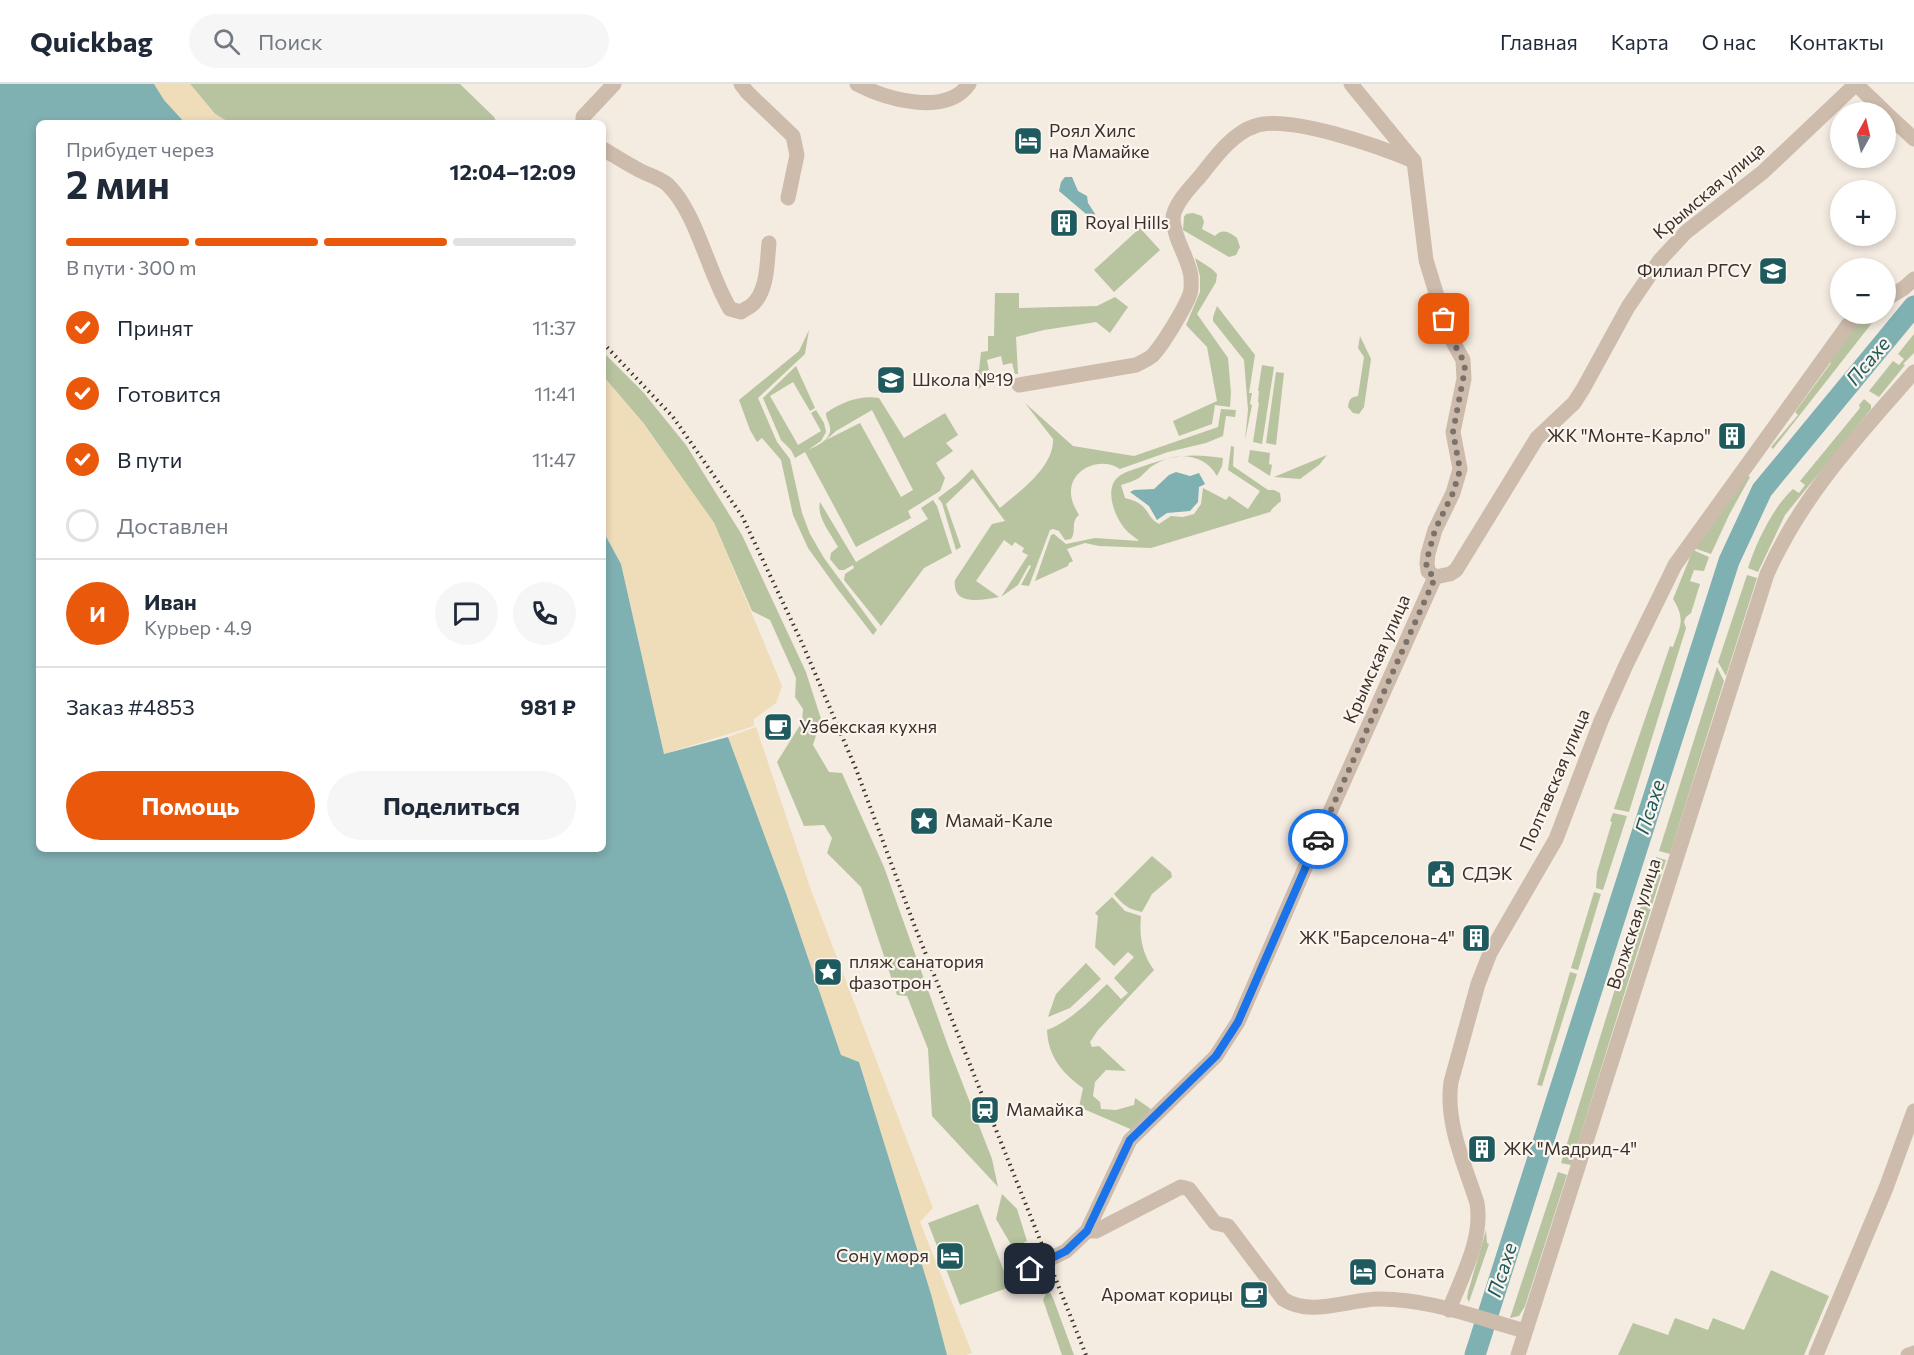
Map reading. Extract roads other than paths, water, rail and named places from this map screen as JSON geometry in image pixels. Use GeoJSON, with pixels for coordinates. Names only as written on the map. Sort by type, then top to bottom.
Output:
{"type":"FeatureCollection","features":[{"type":"Feature","properties":{"kind":"street"},"geometry":{"type":"LineString","coordinates":[[583,120],[583,117],[614,84]]}},
{"type":"Feature","properties":{"kind":"street"},"geometry":{"type":"LineString","coordinates":[[741,84],[793,136],[797,155],[788,198]]}},
{"type":"Feature","properties":{"kind":"street"},"geometry":{"type":"LineString","coordinates":[[857,84],[877,94],[915,102],[943,102],[964,90],[969,84]]}},
{"type":"Feature","properties":{"kind":"street"},"geometry":{"type":"LineString","coordinates":[[1351,84],[1414,161],[1426,260],[1444,319],[1465,369],[1453,432],[1460,470],[1453,493],[1435,530],[1426,563],[1428,571],[1435,578]]}},
{"type":"Feature","properties":{"kind":"street"},"geometry":{"type":"LineString","coordinates":[[1856,84],[1874,102]]}},
{"type":"Feature","properties":{"kind":"street","name":"Крымская улица"},"geometry":{"type":"LineString","coordinates":[[1030,1269],[1066,1251],[1087,1231],[1130,1140],[1216,1056],[1238,1022],[1435,578],[1456,570],[1537,438],[1574,403],[1628,307],[1659,260],[1686,232],[1763,172],[1856,84]]}},
{"type":"Feature","properties":{"kind":"street"},"geometry":{"type":"LineString","coordinates":[[1019,386],[1136,365],[1157,351],[1190,294],[1188,265],[1173,218],[1177,207],[1215,156],[1242,132],[1257,125],[1271,123],[1320,130],[1382,148],[1414,161]]}},
{"type":"Feature","properties":{"kind":"street"},"geometry":{"type":"LineString","coordinates":[[1896,123],[1914,139]]}},
{"type":"Feature","properties":{"kind":"street"},"geometry":{"type":"LineString","coordinates":[[606,151],[639,171],[667,184],[678,198],[697,232],[718,290],[730,309],[741,312],[755,303],[762,289],[769,243]]}},
{"type":"Feature","properties":{"kind":"street"},"geometry":{"type":"LineString","coordinates":[[1896,293],[1914,279]]}},
{"type":"Feature","properties":{"kind":"street","name":"Полтавская улица"},"geometry":{"type":"LineString","coordinates":[[1457,1312],[1478,1228],[1479,1214],[1478,1203],[1450,1115],[1449,1096],[1478,984],[1490,953],[1556,839],[1601,722],[1675,565],[1849,324]]}},
{"type":"Feature","properties":{"kind":"street","name":"Волжская улица"},"geometry":{"type":"LineString","coordinates":[[1518,1355],[1767,574],[1797,514],[1815,488],[1914,372]]}},
{"type":"Feature","properties":{"kind":"street"},"geometry":{"type":"LineString","coordinates":[[1816,1355],[1898,1157],[1914,1111]]}},
{"type":"Feature","properties":{"kind":"street"},"geometry":{"type":"LineString","coordinates":[[1898,1157],[1907,1154],[1914,1155]]}},
{"type":"Feature","properties":{"kind":"street","name":"Крымская улица"},"geometry":{"type":"LineString","coordinates":[[1087,1231],[1096,1231],[1181,1187],[1189,1189],[1215,1223],[1228,1226],[1283,1299],[1293,1306],[1305,1308],[1377,1299],[1414,1303],[1457,1312]]}},
{"type":"Feature","properties":{"kind":"street"},"geometry":{"type":"LineString","coordinates":[[1457,1312],[1525,1331]]}},
{"type":"Feature","properties":{"kind":"street"},"geometry":{"type":"LineString","coordinates":[[1908,1355],[1914,1353]]}},
{"type":"Feature","properties":{"kind":"water"},"geometry":{"type":"Polygon","coordinates":[[[0,84],[154,84],[164,100],[182,120],[36,120],[36,852],[606,852],[606,536],[621,564],[664,754],[728,737],[787,896],[841,1055],[859,1062],[931,1294],[947,1355],[0,1355],[0,84]]]}},
{"type":"Feature","properties":{"kind":"water"},"geometry":{"type":"Polygon","coordinates":[[[1065,177],[1072,177],[1078,191],[1087,196],[1088,203],[1097,217],[1092,219],[1059,191],[1065,177]]]}},
{"type":"Feature","properties":{"kind":"water"},"geometry":{"type":"Polygon","coordinates":[[[1176,472],[1190,476],[1199,473],[1205,484],[1199,487],[1198,502],[1190,511],[1167,513],[1157,520],[1149,506],[1130,492],[1154,489],[1169,475],[1176,472]]]}},
{"type":"Feature","properties":{"kind":"waterway","name":"Псахе"},"geometry":{"type":"LineString","coordinates":[[1475,1355],[1729,561],[1762,490],[1914,306]]}},
{"type":"Feature","properties":{"kind":"railway"},"geometry":{"type":"LineString","coordinates":[[606,346],[673,417],[742,516],[803,645],[856,769],[915,927],[1086,1355]]}},
{"type":"Feature","properties":{"kind":"place","name":"Роял Хилс на Мамайке"},"geometry":{"type":"Point","coordinates":[1028,141]}},
{"type":"Feature","properties":{"kind":"place","name":"Royal Hills"},"geometry":{"type":"Point","coordinates":[1064,223]}},
{"type":"Feature","properties":{"kind":"place","name":"Филиал РГСУ"},"geometry":{"type":"Point","coordinates":[1773,271]}},
{"type":"Feature","properties":{"kind":"place","name":"Школа №19"},"geometry":{"type":"Point","coordinates":[891,380]}},
{"type":"Feature","properties":{"kind":"place","name":"ЖК \"Монте-Карло\""},"geometry":{"type":"Point","coordinates":[1732,436]}},
{"type":"Feature","properties":{"kind":"place","name":"Узбекская кухня"},"geometry":{"type":"Point","coordinates":[778,727]}},
{"type":"Feature","properties":{"kind":"place","name":"Мамай-Кале"},"geometry":{"type":"Point","coordinates":[924,821]}},
{"type":"Feature","properties":{"kind":"place","name":"СДЭК"},"geometry":{"type":"Point","coordinates":[1441,874]}},
{"type":"Feature","properties":{"kind":"place","name":"ЖК \"Барселона-4\""},"geometry":{"type":"Point","coordinates":[1476,938]}},
{"type":"Feature","properties":{"kind":"place","name":"пляж санатория фазотрон"},"geometry":{"type":"Point","coordinates":[828,972]}},
{"type":"Feature","properties":{"kind":"place","name":"Мамайка"},"geometry":{"type":"Point","coordinates":[985,1110]}},
{"type":"Feature","properties":{"kind":"place","name":"ЖК \"Мадрид-4\""},"geometry":{"type":"Point","coordinates":[1482,1149]}},
{"type":"Feature","properties":{"kind":"place","name":"Сон у моря"},"geometry":{"type":"Point","coordinates":[950,1256]}},
{"type":"Feature","properties":{"kind":"place","name":"Соната"},"geometry":{"type":"Point","coordinates":[1363,1272]}},
{"type":"Feature","properties":{"kind":"place","name":"Аромат корицы"},"geometry":{"type":"Point","coordinates":[1254,1295]}}]}
